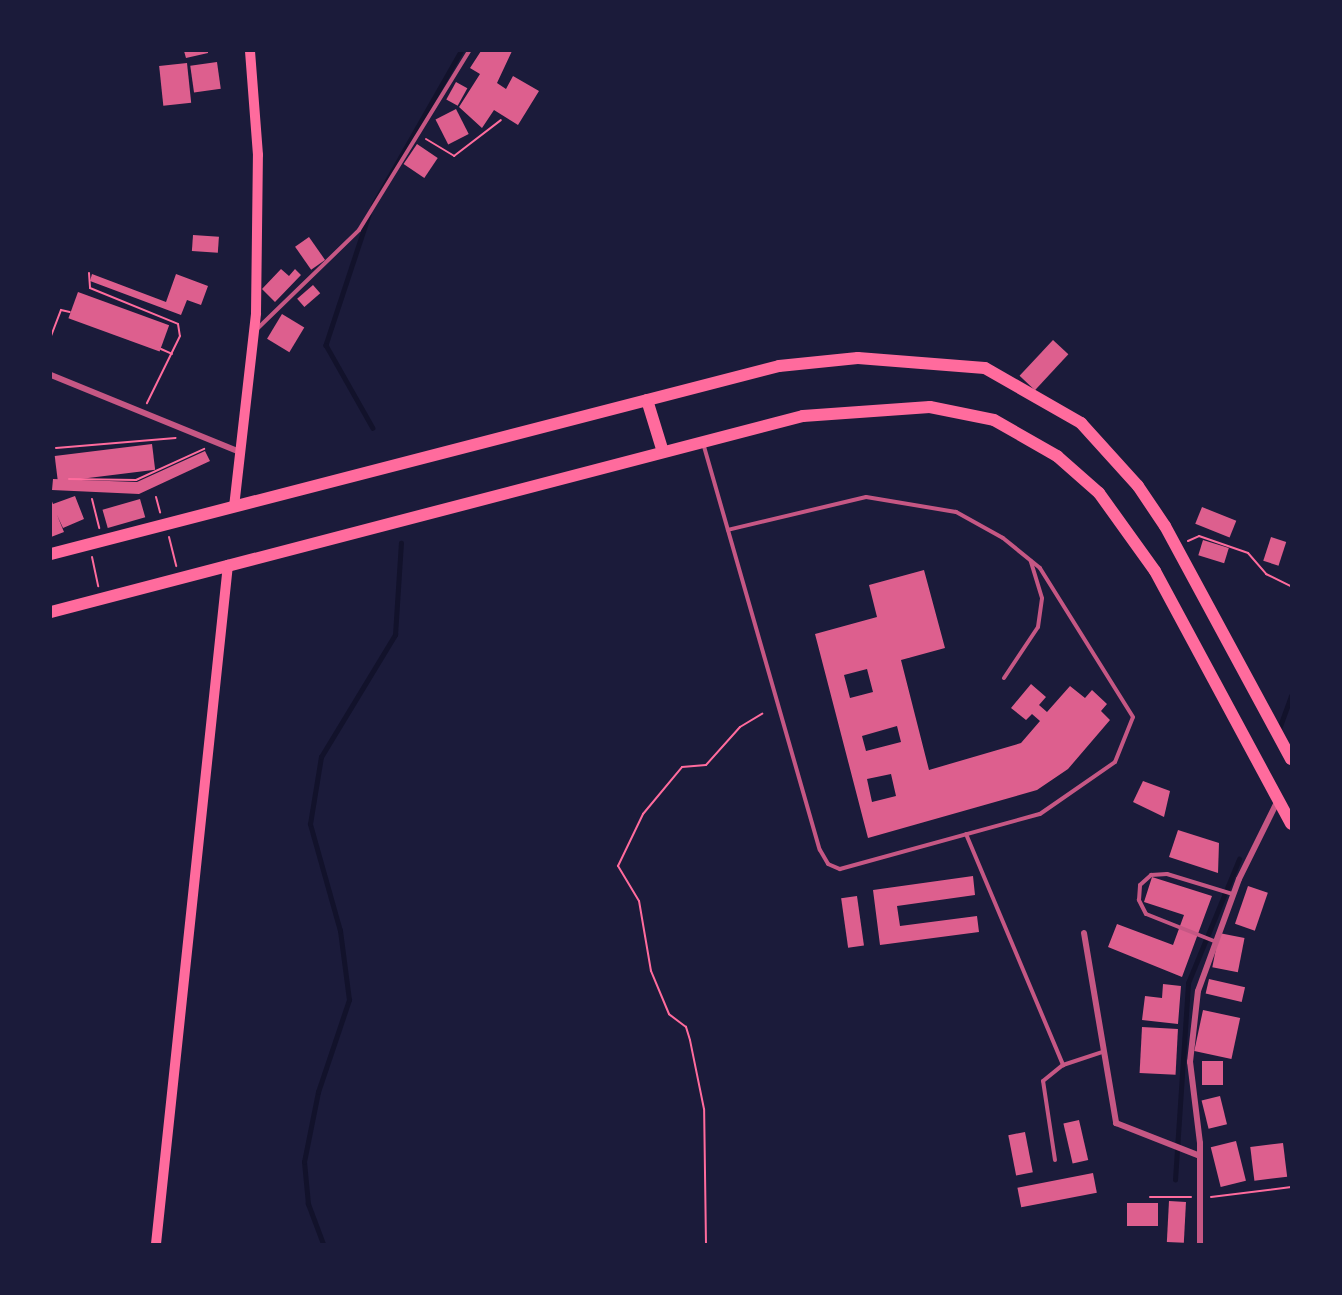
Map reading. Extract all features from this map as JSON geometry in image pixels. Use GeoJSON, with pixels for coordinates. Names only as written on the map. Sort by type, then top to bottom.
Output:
{"type":"FeatureCollection","features":[{"type":"Feature","properties":{"kind":"main road"},"geometry":{"type":"LineString","coordinates":[[234,507],[254,332],[258,155],[250,51]]}},
{"type":"Feature","properties":{"kind":"main road"},"geometry":{"type":"LineString","coordinates":[[51,554],[648,400],[802,364],[858,358],[985,368],[1081,423],[1138,486],[1176,546],[1291,759]]}},
{"type":"Feature","properties":{"kind":"main road"},"geometry":{"type":"LineString","coordinates":[[648,400],[663,453]]}},
{"type":"Feature","properties":{"kind":"main road"},"geometry":{"type":"LineString","coordinates":[[51,612],[803,416],[930,407],[994,420],[1032,440],[1099,494],[1132,536],[1291,824]]}},
{"type":"Feature","properties":{"kind":"main road"},"geometry":{"type":"LineString","coordinates":[[156,1244],[228,565]]}},
{"type":"Feature","properties":{"kind":"street"},"geometry":{"type":"LineString","coordinates":[[51,375],[240,452]]}},
{"type":"Feature","properties":{"kind":"street"},"geometry":{"type":"LineString","coordinates":[[1200,1244],[1202,1198],[1200,1156],[1190,1062],[1198,991],[1213,940],[1232,893],[1278,800]]}},
{"type":"Feature","properties":{"kind":"street"},"geometry":{"type":"LineString","coordinates":[[1084,933],[1102,1052],[1116,1123],[1200,1156]]}},
{"type":"Feature","properties":{"kind":"lane"},"geometry":{"type":"LineString","coordinates":[[254,332],[359,230],[469,51]]}},
{"type":"Feature","properties":{"kind":"lane"},"geometry":{"type":"LineString","coordinates":[[703,442],[728,530],[828,864],[840,869],[1040,814],[1086,786],[1115,762],[1133,717],[1031,561],[956,512],[866,496],[728,530]]}},
{"type":"Feature","properties":{"kind":"lane"},"geometry":{"type":"LineString","coordinates":[[1004,678],[1038,627],[1042,598],[1031,561]]}},
{"type":"Feature","properties":{"kind":"lane"},"geometry":{"type":"LineString","coordinates":[[966,834],[1063,1065]]}},
{"type":"Feature","properties":{"kind":"lane"},"geometry":{"type":"LineString","coordinates":[[1213,940],[1146,914],[1139,900],[1140,885],[1158,873],[1232,893]]}},
{"type":"Feature","properties":{"kind":"lane"},"geometry":{"type":"LineString","coordinates":[[1054,1160],[1041,1094],[1043,1082],[1063,1065],[1102,1052]]}},
{"type":"Feature","properties":{"kind":"path"},"geometry":{"type":"LineString","coordinates":[[416,135],[454,156],[501,120]]}},
{"type":"Feature","properties":{"kind":"path"},"geometry":{"type":"LineString","coordinates":[[89,273],[90,288],[172,319],[180,329],[172,354],[143,412]]}},
{"type":"Feature","properties":{"kind":"path"},"geometry":{"type":"LineString","coordinates":[[51,336],[61,310],[70,312]]}},
{"type":"Feature","properties":{"kind":"path"},"geometry":{"type":"LineString","coordinates":[[161,349],[172,354]]}},
{"type":"Feature","properties":{"kind":"path"},"geometry":{"type":"LineString","coordinates":[[56,448],[194,433]]}},
{"type":"Feature","properties":{"kind":"path"},"geometry":{"type":"LineString","coordinates":[[69,478],[136,480],[213,441]]}},
{"type":"Feature","properties":{"kind":"path"},"geometry":{"type":"LineString","coordinates":[[1176,546],[1207,538],[1248,554],[1266,574],[1291,586]]}},
{"type":"Feature","properties":{"kind":"path"},"geometry":{"type":"LineString","coordinates":[[706,1244],[704,1109],[690,1040],[686,1027],[669,1014],[651,971],[639,901],[618,866],[644,814],[682,767],[706,765],[740,727],[762,714]]}},
{"type":"Feature","properties":{"kind":"path"},"geometry":{"type":"LineString","coordinates":[[1150,1197],[1202,1198],[1291,1187]]}},
{"type":"Feature","properties":{"kind":"building"},"geometry":{"type":"Polygon","coordinates":[[[184,51],[208,51],[208,53],[186,58],[184,51]]]}},
{"type":"Feature","properties":{"kind":"building"},"geometry":{"type":"Polygon","coordinates":[[[481,51],[512,51],[497,83],[506,89],[513,76],[539,91],[518,125],[494,110],[482,128],[459,107],[480,74],[470,68],[481,51]]]}},
{"type":"Feature","properties":{"kind":"building"},"geometry":{"type":"Polygon","coordinates":[[[217,62],[221,89],[194,92],[190,66],[217,62]]]}},
{"type":"Feature","properties":{"kind":"building"},"geometry":{"type":"Polygon","coordinates":[[[187,63],[191,103],[163,106],[159,66],[187,63]]]}},
{"type":"Feature","properties":{"kind":"building"},"geometry":{"type":"Polygon","coordinates":[[[456,82],[467,88],[458,106],[446,99],[456,82]]]}},
{"type":"Feature","properties":{"kind":"building"},"geometry":{"type":"Polygon","coordinates":[[[456,109],[469,134],[448,144],[436,119],[456,109]]]}},
{"type":"Feature","properties":{"kind":"building"},"geometry":{"type":"Polygon","coordinates":[[[417,144],[438,158],[424,178],[404,164],[417,144]]]}},
{"type":"Feature","properties":{"kind":"building"},"geometry":{"type":"Polygon","coordinates":[[[193,235],[219,237],[218,253],[192,251],[193,235]]]}},
{"type":"Feature","properties":{"kind":"building"},"geometry":{"type":"Polygon","coordinates":[[[309,237],[325,260],[311,270],[295,247],[309,237]]]}},
{"type":"Feature","properties":{"kind":"building"},"geometry":{"type":"Polygon","coordinates":[[[281,269],[289,276],[295,269],[301,275],[275,302],[262,289],[281,269]]]}},
{"type":"Feature","properties":{"kind":"building"},"geometry":{"type":"Polygon","coordinates":[[[92,274],[166,302],[176,274],[208,286],[201,305],[187,300],[181,315],[90,281],[92,274]]]}},
{"type":"Feature","properties":{"kind":"building"},"geometry":{"type":"Polygon","coordinates":[[[313,285],[320,293],[304,307],[297,299],[313,285]]]}},
{"type":"Feature","properties":{"kind":"building"},"geometry":{"type":"Polygon","coordinates":[[[78,292],[169,325],[160,351],[68,318],[78,292]]]}},
{"type":"Feature","properties":{"kind":"building"},"geometry":{"type":"Polygon","coordinates":[[[282,314],[304,327],[289,352],[267,339],[282,314]]]}},
{"type":"Feature","properties":{"kind":"building"},"geometry":{"type":"Polygon","coordinates":[[[1053,340],[1068,354],[1035,390],[1020,376],[1053,340]]]}},
{"type":"Feature","properties":{"kind":"building"},"geometry":{"type":"Polygon","coordinates":[[[152,444],[155,470],[58,482],[55,456],[152,444]]]}},
{"type":"Feature","properties":{"kind":"building"},"geometry":{"type":"Polygon","coordinates":[[[205,451],[210,461],[139,494],[52,490],[53,479],[137,482],[205,451]]]}},
{"type":"Feature","properties":{"kind":"building"},"geometry":{"type":"Polygon","coordinates":[[[75,496],[84,519],[63,528],[57,515],[64,532],[51,537],[51,499],[53,504],[75,496]]]}},
{"type":"Feature","properties":{"kind":"building"},"geometry":{"type":"Polygon","coordinates":[[[140,499],[145,517],[108,528],[103,510],[140,499]]]}},
{"type":"Feature","properties":{"kind":"building"},"geometry":{"type":"Polygon","coordinates":[[[1202,507],[1236,521],[1230,538],[1195,524],[1202,507]]]}},
{"type":"Feature","properties":{"kind":"building"},"geometry":{"type":"Polygon","coordinates":[[[1271,537],[1286,542],[1278,566],[1263,561],[1271,537]]]}},
{"type":"Feature","properties":{"kind":"building"},"geometry":{"type":"Polygon","coordinates":[[[1203,540],[1229,548],[1224,563],[1198,555],[1203,540]]]}},
{"type":"Feature","properties":{"kind":"building"},"geometry":{"type":"Polygon","coordinates":[[[924,570],[945,648],[901,660],[929,770],[1021,743],[1040,721],[1032,714],[1026,720],[1011,708],[1031,684],[1046,697],[1039,705],[1047,712],[1070,686],[1085,698],[1092,690],[1107,704],[1101,711],[1110,720],[1068,769],[1037,790],[868,838],[815,634],[877,617],[869,585],[924,570]],[[867,669],[844,675],[850,698],[873,692],[867,669]],[[897,726],[862,736],[866,751],[901,742],[897,726]],[[891,774],[867,779],[872,802],[896,796],[891,774]]]}},
{"type":"Feature","properties":{"kind":"building"},"geometry":{"type":"Polygon","coordinates":[[[1143,781],[1170,791],[1164,817],[1133,802],[1143,781]]]}},
{"type":"Feature","properties":{"kind":"building"},"geometry":{"type":"Polygon","coordinates":[[[1178,830],[1219,843],[1218,873],[1169,857],[1178,830]]]}},
{"type":"Feature","properties":{"kind":"building"},"geometry":{"type":"Polygon","coordinates":[[[973,876],[975,895],[897,906],[900,926],[977,916],[979,932],[880,945],[873,890],[973,876]]]}},
{"type":"Feature","properties":{"kind":"building"},"geometry":{"type":"Polygon","coordinates":[[[1152,877],[1212,896],[1182,977],[1108,947],[1117,924],[1173,945],[1184,915],[1144,902],[1152,877]]]}},
{"type":"Feature","properties":{"kind":"building"},"geometry":{"type":"Polygon","coordinates":[[[1248,886],[1268,893],[1255,931],[1235,924],[1248,886]]]}},
{"type":"Feature","properties":{"kind":"building"},"geometry":{"type":"Polygon","coordinates":[[[857,896],[864,946],[848,948],[841,898],[857,896]]]}},
{"type":"Feature","properties":{"kind":"building"},"geometry":{"type":"Polygon","coordinates":[[[1219,933],[1245,938],[1238,972],[1212,967],[1219,933]]]}},
{"type":"Feature","properties":{"kind":"building"},"geometry":{"type":"Polygon","coordinates":[[[1209,979],[1245,987],[1242,1002],[1206,994],[1209,979]]]}},
{"type":"Feature","properties":{"kind":"building"},"geometry":{"type":"Polygon","coordinates":[[[1163,984],[1181,986],[1178,1024],[1142,1020],[1145,996],[1162,998],[1163,984]]]}},
{"type":"Feature","properties":{"kind":"building"},"geometry":{"type":"Polygon","coordinates":[[[1203,1010],[1240,1018],[1231,1059],[1194,1051],[1203,1010]]]}},
{"type":"Feature","properties":{"kind":"building"},"geometry":{"type":"Polygon","coordinates":[[[1142,1027],[1178,1029],[1176,1075],[1140,1073],[1142,1027]]]}},
{"type":"Feature","properties":{"kind":"building"},"geometry":{"type":"Polygon","coordinates":[[[1202,1061],[1223,1061],[1223,1085],[1202,1085],[1202,1061]]]}},
{"type":"Feature","properties":{"kind":"building"},"geometry":{"type":"Polygon","coordinates":[[[1220,1096],[1227,1124],[1209,1129],[1202,1101],[1220,1096]]]}},
{"type":"Feature","properties":{"kind":"building"},"geometry":{"type":"Polygon","coordinates":[[[1079,1120],[1088,1160],[1073,1164],[1063,1124],[1079,1120]]]}},
{"type":"Feature","properties":{"kind":"building"},"geometry":{"type":"Polygon","coordinates":[[[1025,1132],[1033,1172],[1016,1175],[1008,1135],[1025,1132]]]}},
{"type":"Feature","properties":{"kind":"building"},"geometry":{"type":"Polygon","coordinates":[[[1236,1141],[1246,1181],[1221,1187],[1211,1147],[1236,1141]]]}},
{"type":"Feature","properties":{"kind":"building"},"geometry":{"type":"Polygon","coordinates":[[[1283,1143],[1287,1177],[1254,1181],[1250,1147],[1283,1143]]]}},
{"type":"Feature","properties":{"kind":"building"},"geometry":{"type":"Polygon","coordinates":[[[1093,1173],[1097,1193],[1021,1207],[1017,1188],[1093,1173]]]}},
{"type":"Feature","properties":{"kind":"building"},"geometry":{"type":"Polygon","coordinates":[[[1169,1201],[1186,1202],[1184,1243],[1167,1242],[1169,1201]]]}},
{"type":"Feature","properties":{"kind":"building"},"geometry":{"type":"Polygon","coordinates":[[[1127,1203],[1158,1203],[1158,1226],[1127,1226],[1127,1203]]]}},
{"type":"Feature","properties":{"kind":"waterway"},"geometry":{"type":"LineString","coordinates":[[373,205],[461,51]]}},
{"type":"Feature","properties":{"kind":"waterway"},"geometry":{"type":"LineString","coordinates":[[369,215],[326,345],[373,428]]}},
{"type":"Feature","properties":{"kind":"waterway"},"geometry":{"type":"LineString","coordinates":[[323,1244],[308,1204],[304,1162],[318,1092],[349,1000],[340,931],[310,824],[321,757],[395,635],[401,543]]}},
{"type":"Feature","properties":{"kind":"waterway"},"geometry":{"type":"LineString","coordinates":[[1279,729],[1291,696]]}},
{"type":"Feature","properties":{"kind":"waterway"},"geometry":{"type":"LineString","coordinates":[[1175,1180],[1188,983],[1239,859]]}}]}
